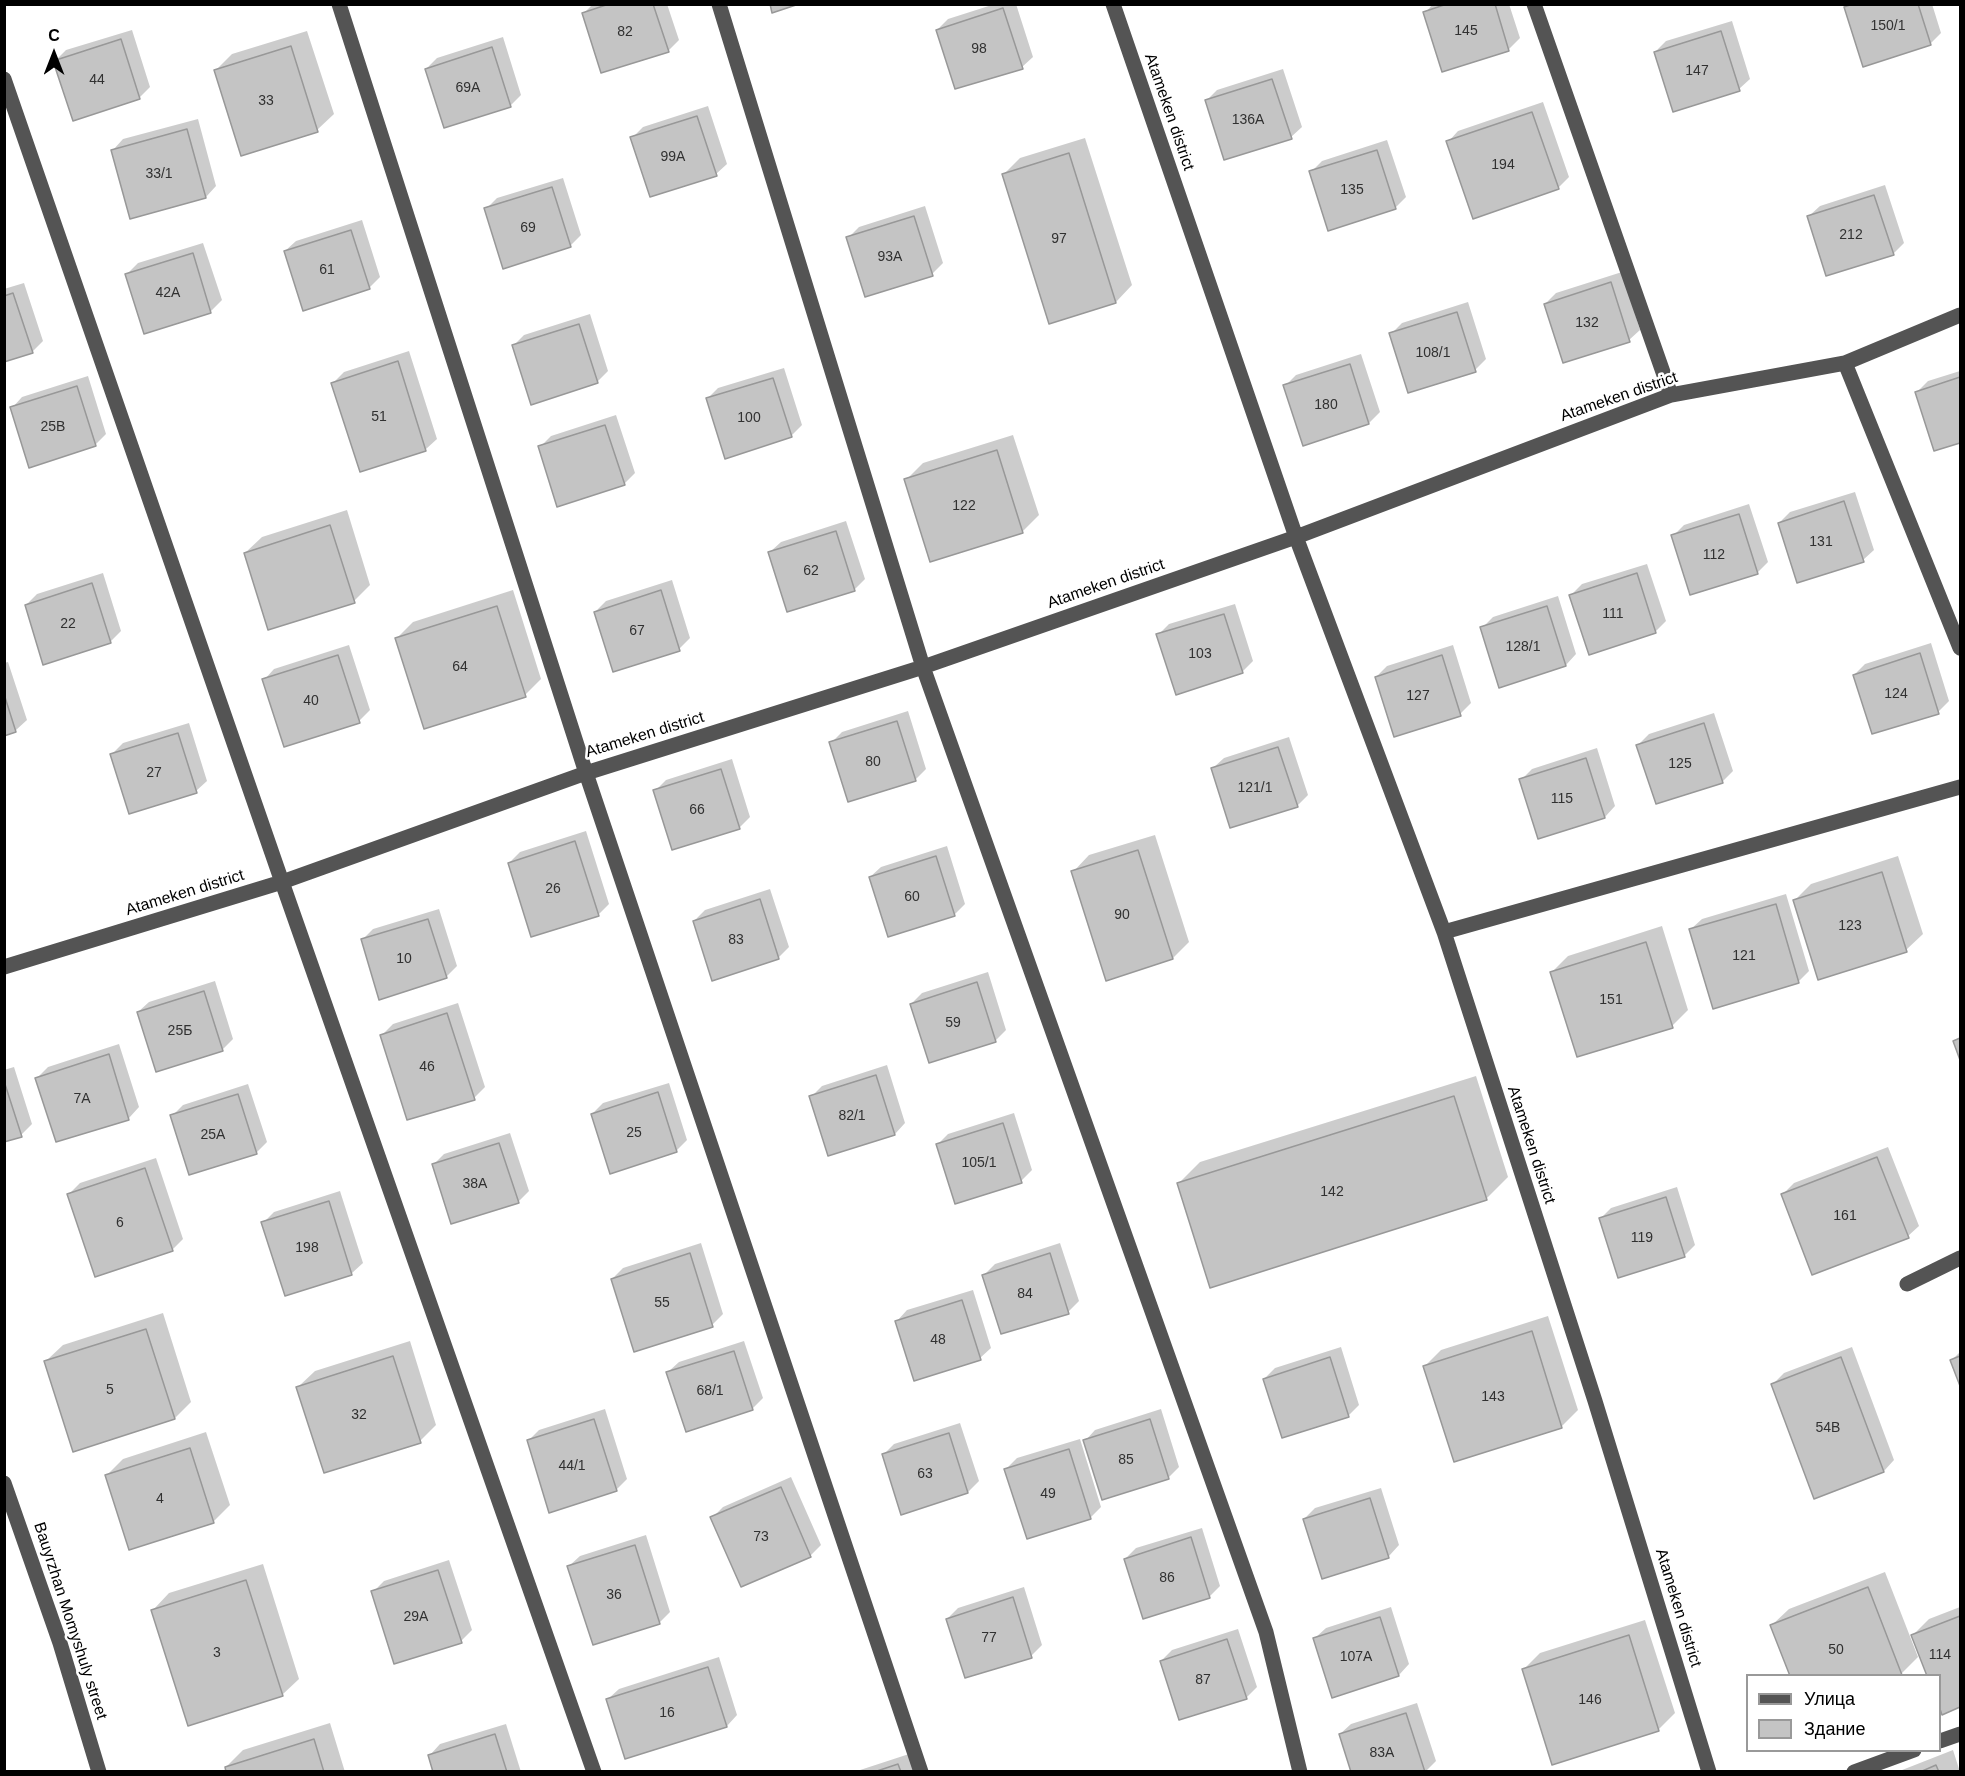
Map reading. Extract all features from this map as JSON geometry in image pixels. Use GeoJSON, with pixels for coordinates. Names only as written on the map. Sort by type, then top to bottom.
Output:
{"type":"FeatureCollection","features":[{"type":"Feature","properties":{"kind":"street"},"geometry":{"type":"LineString","coordinates":[[339,4],[586,773],[921,1772]]}},
{"type":"Feature","properties":{"kind":"street"},"geometry":{"type":"LineString","coordinates":[[719,4],[923,668],[1266,1632],[1300,1772]]}},
{"type":"Feature","properties":{"kind":"street","name":"Atameken district"},"geometry":{"type":"LineString","coordinates":[[1113,4],[1296,537],[1444,932],[1588,1379],[1709,1772]]}},
{"type":"Feature","properties":{"kind":"street"},"geometry":{"type":"LineString","coordinates":[[1533,4],[1671,395]]}},
{"type":"Feature","properties":{"kind":"street"},"geometry":{"type":"LineString","coordinates":[[4,79],[594,1772]]}},
{"type":"Feature","properties":{"kind":"street","name":"Atameken district"},"geometry":{"type":"LineString","coordinates":[[4,967],[282,882],[586,773],[923,668],[1296,537],[1671,395],[1845,363],[1960,315]]}},
{"type":"Feature","properties":{"kind":"street"},"geometry":{"type":"LineString","coordinates":[[1845,363],[1960,648]]}},
{"type":"Feature","properties":{"kind":"street"},"geometry":{"type":"LineString","coordinates":[[1444,932],[1960,787]]}},
{"type":"Feature","properties":{"kind":"street"},"geometry":{"type":"LineString","coordinates":[[1907,1284],[1960,1258]]}},
{"type":"Feature","properties":{"kind":"street","name":"Bauyrzhan Momyshuly street"},"geometry":{"type":"LineString","coordinates":[[4,1483],[60,1643],[99,1772]]}},
{"type":"Feature","properties":{"kind":"street"},"geometry":{"type":"LineString","coordinates":[[1941,1741],[1960,1734]]}},
{"type":"Feature","properties":{"kind":"street"},"geometry":{"type":"LineString","coordinates":[[1854,1772],[1909,1752]]}},
{"type":"Feature","properties":{"kind":"building"},"geometry":{"type":"Polygon","coordinates":[[[609,4],[653,4],[669,52],[601,73],[582,13],[609,4]]]}},
{"type":"Feature","properties":{"kind":"building"},"geometry":{"type":"Polygon","coordinates":[[[770,4],[799,4],[772,13],[770,4]]]}},
{"type":"Feature","properties":{"kind":"building"},"geometry":{"type":"Polygon","coordinates":[[[1447,4],[1495,4],[1509,51],[1442,72],[1423,12],[1447,4]]]}},
{"type":"Feature","properties":{"kind":"building"},"geometry":{"type":"Polygon","coordinates":[[[1853,4],[1918,4],[1931,45],[1863,67],[1844,7],[1853,4]]]}},
{"type":"Feature","properties":{"kind":"building"},"geometry":{"type":"Polygon","coordinates":[[[1003,8],[1023,69],[955,89],[936,30],[1003,8]]]}},
{"type":"Feature","properties":{"kind":"building"},"geometry":{"type":"Polygon","coordinates":[[[1721,31],[1740,91],[1673,112],[1654,52],[1721,31]]]}},
{"type":"Feature","properties":{"kind":"building"},"geometry":{"type":"Polygon","coordinates":[[[121,39],[140,99],[73,121],[53,61],[121,39]]]}},
{"type":"Feature","properties":{"kind":"building"},"geometry":{"type":"Polygon","coordinates":[[[291,46],[318,132],[241,156],[214,70],[291,46]]]}},
{"type":"Feature","properties":{"kind":"building"},"geometry":{"type":"Polygon","coordinates":[[[492,47],[511,107],[444,128],[425,69],[492,47]]]}},
{"type":"Feature","properties":{"kind":"building"},"geometry":{"type":"Polygon","coordinates":[[[1272,79],[1292,139],[1224,160],[1205,100],[1272,79]]]}},
{"type":"Feature","properties":{"kind":"building"},"geometry":{"type":"Polygon","coordinates":[[[1532,112],[1559,189],[1473,219],[1446,141],[1532,112]]]}},
{"type":"Feature","properties":{"kind":"building"},"geometry":{"type":"Polygon","coordinates":[[[697,116],[717,176],[650,197],[630,137],[697,116]]]}},
{"type":"Feature","properties":{"kind":"building"},"geometry":{"type":"Polygon","coordinates":[[[187,129],[206,198],[130,219],[111,150],[187,129]]]}},
{"type":"Feature","properties":{"kind":"building"},"geometry":{"type":"Polygon","coordinates":[[[1377,150],[1396,209],[1328,231],[1309,171],[1377,150]]]}},
{"type":"Feature","properties":{"kind":"building"},"geometry":{"type":"Polygon","coordinates":[[[1069,153],[1116,303],[1049,324],[1002,174],[1069,153]]]}},
{"type":"Feature","properties":{"kind":"building"},"geometry":{"type":"Polygon","coordinates":[[[552,187],[571,247],[503,269],[484,208],[552,187]]]}},
{"type":"Feature","properties":{"kind":"building"},"geometry":{"type":"Polygon","coordinates":[[[1874,195],[1894,255],[1826,276],[1807,216],[1874,195]]]}},
{"type":"Feature","properties":{"kind":"building"},"geometry":{"type":"Polygon","coordinates":[[[914,216],[933,276],[865,297],[846,237],[914,216]]]}},
{"type":"Feature","properties":{"kind":"building"},"geometry":{"type":"Polygon","coordinates":[[[351,230],[370,289],[303,311],[284,251],[351,230]]]}},
{"type":"Feature","properties":{"kind":"building"},"geometry":{"type":"Polygon","coordinates":[[[193,253],[211,313],[144,334],[125,274],[193,253]]]}},
{"type":"Feature","properties":{"kind":"building"},"geometry":{"type":"Polygon","coordinates":[[[1611,282],[1630,342],[1563,363],[1544,304],[1611,282]]]}},
{"type":"Feature","properties":{"kind":"building"},"geometry":{"type":"Polygon","coordinates":[[[13,293],[33,353],[4,362],[4,296],[13,293]]]}},
{"type":"Feature","properties":{"kind":"building"},"geometry":{"type":"Polygon","coordinates":[[[1457,312],[1476,372],[1408,393],[1389,333],[1457,312]]]}},
{"type":"Feature","properties":{"kind":"building"},"geometry":{"type":"Polygon","coordinates":[[[579,324],[598,383],[531,405],[512,345],[579,324]]]}},
{"type":"Feature","properties":{"kind":"building"},"geometry":{"type":"Polygon","coordinates":[[[398,361],[426,451],[360,472],[331,383],[398,361]]]}},
{"type":"Feature","properties":{"kind":"building"},"geometry":{"type":"Polygon","coordinates":[[[1350,364],[1369,424],[1303,446],[1283,385],[1350,364]]]}},
{"type":"Feature","properties":{"kind":"building"},"geometry":{"type":"Polygon","coordinates":[[[1960,377],[1960,443],[1934,451],[1915,392],[1960,377]]]}},
{"type":"Feature","properties":{"kind":"building"},"geometry":{"type":"Polygon","coordinates":[[[773,378],[792,437],[725,459],[706,398],[773,378]]]}},
{"type":"Feature","properties":{"kind":"building"},"geometry":{"type":"Polygon","coordinates":[[[77,386],[96,446],[29,468],[10,407],[77,386]]]}},
{"type":"Feature","properties":{"kind":"building"},"geometry":{"type":"Polygon","coordinates":[[[605,425],[625,485],[557,507],[538,446],[605,425]]]}},
{"type":"Feature","properties":{"kind":"building"},"geometry":{"type":"Polygon","coordinates":[[[997,450],[1023,533],[930,562],[904,479],[997,450]]]}},
{"type":"Feature","properties":{"kind":"building"},"geometry":{"type":"Polygon","coordinates":[[[1844,501],[1864,562],[1797,583],[1778,523],[1844,501]]]}},
{"type":"Feature","properties":{"kind":"building"},"geometry":{"type":"Polygon","coordinates":[[[1739,514],[1758,574],[1690,595],[1671,535],[1739,514]]]}},
{"type":"Feature","properties":{"kind":"building"},"geometry":{"type":"Polygon","coordinates":[[[330,525],[355,603],[268,630],[244,553],[330,525]]]}},
{"type":"Feature","properties":{"kind":"building"},"geometry":{"type":"Polygon","coordinates":[[[836,531],[855,591],[787,612],[768,552],[836,531]]]}},
{"type":"Feature","properties":{"kind":"building"},"geometry":{"type":"Polygon","coordinates":[[[1637,573],[1656,633],[1589,655],[1569,595],[1637,573]]]}},
{"type":"Feature","properties":{"kind":"building"},"geometry":{"type":"Polygon","coordinates":[[[92,583],[111,643],[43,665],[25,605],[92,583]]]}},
{"type":"Feature","properties":{"kind":"building"},"geometry":{"type":"Polygon","coordinates":[[[661,590],[680,651],[613,672],[594,612],[661,590]]]}},
{"type":"Feature","properties":{"kind":"building"},"geometry":{"type":"Polygon","coordinates":[[[497,606],[526,697],[424,729],[395,638],[497,606]]]}},
{"type":"Feature","properties":{"kind":"building"},"geometry":{"type":"Polygon","coordinates":[[[1547,606],[1566,666],[1499,688],[1480,627],[1547,606]]]}},
{"type":"Feature","properties":{"kind":"building"},"geometry":{"type":"Polygon","coordinates":[[[1224,614],[1243,673],[1176,695],[1156,634],[1224,614]]]}},
{"type":"Feature","properties":{"kind":"building"},"geometry":{"type":"Polygon","coordinates":[[[1920,653],[1939,714],[1872,734],[1853,675],[1920,653]]]}},
{"type":"Feature","properties":{"kind":"building"},"geometry":{"type":"Polygon","coordinates":[[[338,655],[360,723],[284,747],[262,679],[338,655]]]}},
{"type":"Feature","properties":{"kind":"building"},"geometry":{"type":"Polygon","coordinates":[[[1442,655],[1461,716],[1394,737],[1375,677],[1442,655]]]}},
{"type":"Feature","properties":{"kind":"building"},"geometry":{"type":"Polygon","coordinates":[[[4,694],[16,732],[4,736],[4,694]]]}},
{"type":"Feature","properties":{"kind":"building"},"geometry":{"type":"Polygon","coordinates":[[[897,721],[916,781],[848,802],[829,742],[897,721]]]}},
{"type":"Feature","properties":{"kind":"building"},"geometry":{"type":"Polygon","coordinates":[[[1704,723],[1723,783],[1656,804],[1636,745],[1704,723]]]}},
{"type":"Feature","properties":{"kind":"building"},"geometry":{"type":"Polygon","coordinates":[[[178,733],[197,793],[129,814],[110,754],[178,733]]]}},
{"type":"Feature","properties":{"kind":"building"},"geometry":{"type":"Polygon","coordinates":[[[1278,747],[1298,807],[1230,828],[1211,768],[1278,747]]]}},
{"type":"Feature","properties":{"kind":"building"},"geometry":{"type":"Polygon","coordinates":[[[1586,758],[1605,818],[1538,839],[1519,779],[1586,758]]]}},
{"type":"Feature","properties":{"kind":"building"},"geometry":{"type":"Polygon","coordinates":[[[721,769],[740,829],[672,850],[653,790],[721,769]]]}},
{"type":"Feature","properties":{"kind":"building"},"geometry":{"type":"Polygon","coordinates":[[[575,841],[599,916],[531,937],[508,863],[575,841]]]}},
{"type":"Feature","properties":{"kind":"building"},"geometry":{"type":"Polygon","coordinates":[[[1138,850],[1173,959],[1106,981],[1071,871],[1138,850]]]}},
{"type":"Feature","properties":{"kind":"building"},"geometry":{"type":"Polygon","coordinates":[[[936,856],[955,916],[888,937],[869,877],[936,856]]]}},
{"type":"Feature","properties":{"kind":"building"},"geometry":{"type":"Polygon","coordinates":[[[1882,872],[1907,952],[1818,980],[1793,900],[1882,872]]]}},
{"type":"Feature","properties":{"kind":"building"},"geometry":{"type":"Polygon","coordinates":[[[760,899],[779,959],[712,981],[693,921],[760,899]]]}},
{"type":"Feature","properties":{"kind":"building"},"geometry":{"type":"Polygon","coordinates":[[[1776,904],[1799,983],[1713,1009],[1689,929],[1776,904]]]}},
{"type":"Feature","properties":{"kind":"building"},"geometry":{"type":"Polygon","coordinates":[[[428,919],[447,978],[379,1000],[361,939],[428,919]]]}},
{"type":"Feature","properties":{"kind":"building"},"geometry":{"type":"Polygon","coordinates":[[[1646,942],[1673,1028],[1577,1057],[1550,972],[1646,942]]]}},
{"type":"Feature","properties":{"kind":"building"},"geometry":{"type":"Polygon","coordinates":[[[977,982],[996,1042],[929,1063],[910,1004],[977,982]]]}},
{"type":"Feature","properties":{"kind":"building"},"geometry":{"type":"Polygon","coordinates":[[[204,991],[223,1051],[156,1072],[137,1012],[204,991]]]}},
{"type":"Feature","properties":{"kind":"building"},"geometry":{"type":"Polygon","coordinates":[[[447,1013],[475,1100],[407,1120],[380,1035],[447,1013]]]}},
{"type":"Feature","properties":{"kind":"building"},"geometry":{"type":"Polygon","coordinates":[[[1960,1038],[1960,1060],[1953,1041],[1960,1038]]]}},
{"type":"Feature","properties":{"kind":"building"},"geometry":{"type":"Polygon","coordinates":[[[109,1054],[129,1120],[56,1142],[35,1078],[109,1054]]]}},
{"type":"Feature","properties":{"kind":"building"},"geometry":{"type":"Polygon","coordinates":[[[876,1075],[895,1135],[828,1156],[809,1096],[876,1075]]]}},
{"type":"Feature","properties":{"kind":"building"},"geometry":{"type":"Polygon","coordinates":[[[4,1081],[22,1137],[4,1142],[4,1081]]]}},
{"type":"Feature","properties":{"kind":"building"},"geometry":{"type":"Polygon","coordinates":[[[658,1092],[677,1152],[610,1174],[591,1114],[658,1092]]]}},
{"type":"Feature","properties":{"kind":"building"},"geometry":{"type":"Polygon","coordinates":[[[238,1094],[257,1154],[189,1175],[170,1115],[238,1094]]]}},
{"type":"Feature","properties":{"kind":"building"},"geometry":{"type":"Polygon","coordinates":[[[1454,1096],[1487,1200],[1210,1288],[1177,1183],[1454,1096]]]}},
{"type":"Feature","properties":{"kind":"building"},"geometry":{"type":"Polygon","coordinates":[[[1003,1123],[1022,1183],[955,1204],[936,1144],[1003,1123]]]}},
{"type":"Feature","properties":{"kind":"building"},"geometry":{"type":"Polygon","coordinates":[[[499,1143],[519,1203],[451,1224],[432,1164],[499,1143]]]}},
{"type":"Feature","properties":{"kind":"building"},"geometry":{"type":"Polygon","coordinates":[[[1877,1157],[1909,1238],[1812,1275],[1781,1194],[1877,1157]]]}},
{"type":"Feature","properties":{"kind":"building"},"geometry":{"type":"Polygon","coordinates":[[[145,1168],[173,1251],[95,1277],[67,1194],[145,1168]]]}},
{"type":"Feature","properties":{"kind":"building"},"geometry":{"type":"Polygon","coordinates":[[[1666,1197],[1685,1257],[1618,1278],[1599,1218],[1666,1197]]]}},
{"type":"Feature","properties":{"kind":"building"},"geometry":{"type":"Polygon","coordinates":[[[329,1201],[352,1275],[285,1296],[261,1222],[329,1201]]]}},
{"type":"Feature","properties":{"kind":"building"},"geometry":{"type":"Polygon","coordinates":[[[690,1253],[713,1327],[634,1352],[611,1279],[690,1253]]]}},
{"type":"Feature","properties":{"kind":"building"},"geometry":{"type":"Polygon","coordinates":[[[1050,1253],[1069,1314],[1001,1334],[982,1275],[1050,1253]]]}},
{"type":"Feature","properties":{"kind":"building"},"geometry":{"type":"Polygon","coordinates":[[[962,1300],[981,1360],[914,1381],[895,1321],[962,1300]]]}},
{"type":"Feature","properties":{"kind":"building"},"geometry":{"type":"Polygon","coordinates":[[[146,1329],[175,1419],[73,1452],[44,1361],[146,1329]]]}},
{"type":"Feature","properties":{"kind":"building"},"geometry":{"type":"Polygon","coordinates":[[[1532,1331],[1562,1428],[1454,1462],[1423,1366],[1532,1331]]]}},
{"type":"Feature","properties":{"kind":"building"},"geometry":{"type":"Polygon","coordinates":[[[734,1351],[753,1410],[686,1432],[666,1372],[734,1351]]]}},
{"type":"Feature","properties":{"kind":"building"},"geometry":{"type":"Polygon","coordinates":[[[393,1356],[421,1443],[324,1473],[296,1387],[393,1356]]]}},
{"type":"Feature","properties":{"kind":"building"},"geometry":{"type":"Polygon","coordinates":[[[1960,1356],[1960,1386],[1950,1360],[1960,1356]]]}},
{"type":"Feature","properties":{"kind":"building"},"geometry":{"type":"Polygon","coordinates":[[[1330,1357],[1349,1417],[1282,1438],[1263,1379],[1330,1357]]]}},
{"type":"Feature","properties":{"kind":"building"},"geometry":{"type":"Polygon","coordinates":[[[1841,1357],[1884,1472],[1814,1499],[1771,1384],[1841,1357]]]}},
{"type":"Feature","properties":{"kind":"building"},"geometry":{"type":"Polygon","coordinates":[[[594,1419],[617,1491],[549,1513],[527,1440],[594,1419]]]}},
{"type":"Feature","properties":{"kind":"building"},"geometry":{"type":"Polygon","coordinates":[[[1150,1419],[1169,1479],[1102,1500],[1083,1440],[1150,1419]]]}},
{"type":"Feature","properties":{"kind":"building"},"geometry":{"type":"Polygon","coordinates":[[[949,1433],[968,1493],[901,1515],[882,1454],[949,1433]]]}},
{"type":"Feature","properties":{"kind":"building"},"geometry":{"type":"Polygon","coordinates":[[[190,1448],[214,1523],[129,1550],[105,1475],[190,1448]]]}},
{"type":"Feature","properties":{"kind":"building"},"geometry":{"type":"Polygon","coordinates":[[[1069,1449],[1091,1519],[1027,1539],[1004,1469],[1069,1449]]]}},
{"type":"Feature","properties":{"kind":"building"},"geometry":{"type":"Polygon","coordinates":[[[781,1487],[811,1557],[741,1587],[710,1517],[781,1487]]]}},
{"type":"Feature","properties":{"kind":"building"},"geometry":{"type":"Polygon","coordinates":[[[1370,1498],[1389,1558],[1322,1579],[1303,1519],[1370,1498]]]}},
{"type":"Feature","properties":{"kind":"building"},"geometry":{"type":"Polygon","coordinates":[[[1191,1537],[1210,1598],[1143,1619],[1124,1559],[1191,1537]]]}},
{"type":"Feature","properties":{"kind":"building"},"geometry":{"type":"Polygon","coordinates":[[[635,1545],[660,1624],[593,1645],[567,1566],[635,1545]]]}},
{"type":"Feature","properties":{"kind":"building"},"geometry":{"type":"Polygon","coordinates":[[[438,1570],[462,1643],[394,1664],[371,1591],[438,1570]]]}},
{"type":"Feature","properties":{"kind":"building"},"geometry":{"type":"Polygon","coordinates":[[[246,1580],[283,1696],[188,1726],[151,1610],[246,1580]]]}},
{"type":"Feature","properties":{"kind":"building"},"geometry":{"type":"Polygon","coordinates":[[[1868,1587],[1902,1674],[1789,1674],[1770,1625],[1868,1587]]]}},
{"type":"Feature","properties":{"kind":"building"},"geometry":{"type":"Polygon","coordinates":[[[1013,1597],[1032,1658],[965,1678],[946,1619],[1013,1597]]]}},
{"type":"Feature","properties":{"kind":"building"},"geometry":{"type":"Polygon","coordinates":[[[1960,1616],[1960,1707],[1942,1715],[1941,1674],[1926,1674],[1911,1635],[1960,1616]]]}},
{"type":"Feature","properties":{"kind":"building"},"geometry":{"type":"Polygon","coordinates":[[[1380,1617],[1399,1676],[1332,1698],[1313,1638],[1380,1617]]]}},
{"type":"Feature","properties":{"kind":"building"},"geometry":{"type":"Polygon","coordinates":[[[1629,1635],[1659,1731],[1552,1765],[1522,1669],[1629,1635]]]}},
{"type":"Feature","properties":{"kind":"building"},"geometry":{"type":"Polygon","coordinates":[[[1227,1639],[1247,1699],[1179,1720],[1160,1661],[1227,1639]]]}},
{"type":"Feature","properties":{"kind":"building"},"geometry":{"type":"Polygon","coordinates":[[[708,1667],[727,1727],[625,1759],[606,1699],[708,1667]]]}},
{"type":"Feature","properties":{"kind":"building"},"geometry":{"type":"Polygon","coordinates":[[[1406,1713],[1425,1772],[1351,1772],[1339,1734],[1406,1713]]]}},
{"type":"Feature","properties":{"kind":"building"},"geometry":{"type":"Polygon","coordinates":[[[495,1734],[507,1772],[433,1772],[428,1755],[495,1734]]]}},
{"type":"Feature","properties":{"kind":"building"},"geometry":{"type":"Polygon","coordinates":[[[314,1739],[324,1772],[226,1772],[225,1767],[314,1739]]]}},
{"type":"Feature","properties":{"kind":"building"},"geometry":{"type":"Polygon","coordinates":[[[898,1764],[901,1772],[874,1772],[898,1764]]]}},
{"type":"Feature","properties":{"kind":"building"},"geometry":{"type":"Polygon","coordinates":[[[1936,1765],[1939,1772],[1920,1772],[1936,1765]]]}}]}
